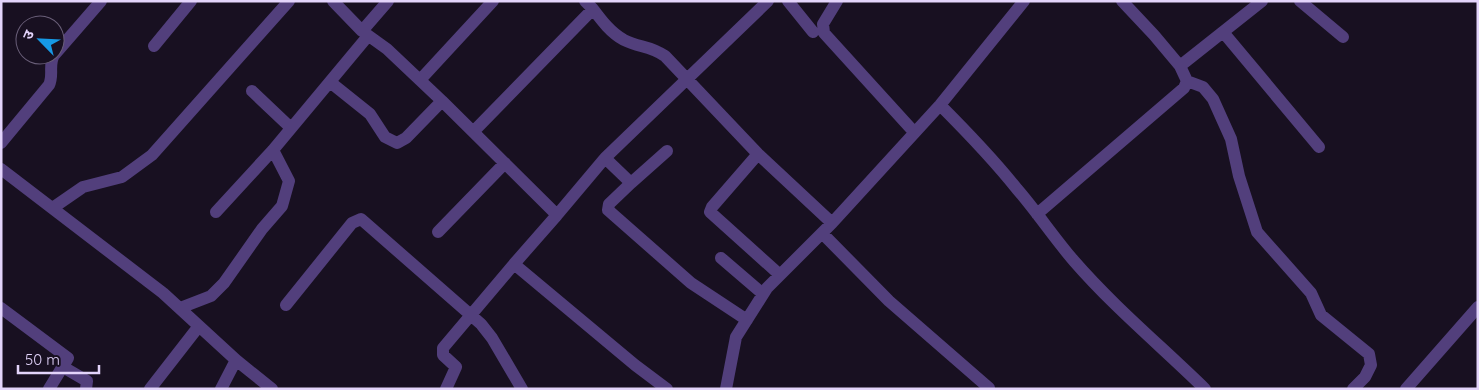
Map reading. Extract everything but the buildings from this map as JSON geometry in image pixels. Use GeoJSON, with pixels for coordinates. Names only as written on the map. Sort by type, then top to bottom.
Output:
{"type":"FeatureCollection","features":[{"type":"Feature","properties":{"kind":"street"},"geometry":{"type":"LineString","coordinates":[[65,42],[101,1]]}},
{"type":"Feature","properties":{"kind":"street"},"geometry":{"type":"LineString","coordinates":[[154,46],[191,1]]}},
{"type":"Feature","properties":{"kind":"street"},"geometry":{"type":"LineString","coordinates":[[54,207],[83,187],[122,177],[152,155],[289,1]]}},
{"type":"Feature","properties":{"kind":"street"},"geometry":{"type":"LineString","coordinates":[[333,1],[365,34],[387,49],[474,131],[557,215]]}},
{"type":"Feature","properties":{"kind":"street"},"geometry":{"type":"LineString","coordinates":[[216,212],[273,150],[330,82],[388,1]]}},
{"type":"Feature","properties":{"kind":"street"},"geometry":{"type":"LineString","coordinates":[[446,389],[456,367],[442,351],[470,314],[605,158],[768,1]]}},
{"type":"Feature","properties":{"kind":"street"},"geometry":{"type":"LineString","coordinates":[[788,1],[813,32]]}},
{"type":"Feature","properties":{"kind":"street"},"geometry":{"type":"LineString","coordinates":[[837,1],[823,24],[824,33],[914,132]]}},
{"type":"Feature","properties":{"kind":"street"},"geometry":{"type":"LineString","coordinates":[[726,389],[736,337],[763,294],[832,223],[940,105],[1024,1]]}},
{"type":"Feature","properties":{"kind":"street"},"geometry":{"type":"LineString","coordinates":[[1122,1],[1180,66],[1187,81],[1203,87],[1213,99],[1231,139],[1242,185],[1257,232],[1311,293],[1321,315],[1368,354],[1371,365],[1365,377],[1353,389]]}},
{"type":"Feature","properties":{"kind":"street"},"geometry":{"type":"LineString","coordinates":[[1180,66],[1262,1]]}},
{"type":"Feature","properties":{"kind":"street"},"geometry":{"type":"LineString","coordinates":[[1300,1],[1343,37]]}},
{"type":"Feature","properties":{"kind":"street"},"geometry":{"type":"LineString","coordinates":[[420,80],[486,3]]}},
{"type":"Feature","properties":{"kind":"street"},"geometry":{"type":"LineString","coordinates":[[474,131],[589,5],[609,30],[624,40],[652,48],[665,56],[758,154],[832,223]]}},
{"type":"Feature","properties":{"kind":"street"},"geometry":{"type":"LineString","coordinates":[[1223,32],[1319,147]]}},
{"type":"Feature","properties":{"kind":"street"},"geometry":{"type":"LineString","coordinates":[[1,143],[48,85],[53,75],[52,65]]}},
{"type":"Feature","properties":{"kind":"street"},"geometry":{"type":"LineString","coordinates":[[1037,214],[1170,102],[1184,88],[1187,81]]}},
{"type":"Feature","properties":{"kind":"street"},"geometry":{"type":"LineString","coordinates":[[330,82],[370,114],[385,137],[397,144],[406,138],[442,101]]}},
{"type":"Feature","properties":{"kind":"street"},"geometry":{"type":"LineString","coordinates":[[252,91],[291,128]]}},
{"type":"Feature","properties":{"kind":"street"},"geometry":{"type":"LineString","coordinates":[[940,105],[984,150],[1072,259],[1108,300],[1138,324],[1206,389]]}},
{"type":"Feature","properties":{"kind":"street"},"geometry":{"type":"LineString","coordinates":[[180,308],[211,296],[224,283],[262,228],[282,206],[289,180],[273,150]]}},
{"type":"Feature","properties":{"kind":"street"},"geometry":{"type":"LineString","coordinates":[[667,151],[608,204],[608,210],[691,283],[747,320]]}},
{"type":"Feature","properties":{"kind":"street"},"geometry":{"type":"LineString","coordinates":[[758,154],[712,206],[710,212],[780,275]]}},
{"type":"Feature","properties":{"kind":"street"},"geometry":{"type":"LineString","coordinates":[[605,158],[631,183]]}},
{"type":"Feature","properties":{"kind":"street"},"geometry":{"type":"LineString","coordinates":[[438,232],[505,163]]}},
{"type":"Feature","properties":{"kind":"street"},"geometry":{"type":"LineString","coordinates":[[1,168],[54,207],[100,246],[180,308],[236,360],[272,389]]}},
{"type":"Feature","properties":{"kind":"street"},"geometry":{"type":"LineString","coordinates":[[286,305],[352,223],[360,219],[470,314],[492,338],[522,389]]}},
{"type":"Feature","properties":{"kind":"street"},"geometry":{"type":"LineString","coordinates":[[822,233],[889,301],[989,388]]}},
{"type":"Feature","properties":{"kind":"street"},"geometry":{"type":"LineString","coordinates":[[721,258],[763,294]]}},
{"type":"Feature","properties":{"kind":"street"},"geometry":{"type":"LineString","coordinates":[[514,264],[635,366],[667,389]]}},
{"type":"Feature","properties":{"kind":"street"},"geometry":{"type":"LineString","coordinates":[[1406,389],[1442,345],[1478,307]]}},
{"type":"Feature","properties":{"kind":"street"},"geometry":{"type":"LineString","coordinates":[[1,308],[66,354],[68,361],[48,389]]}},
{"type":"Feature","properties":{"kind":"street"},"geometry":{"type":"LineString","coordinates":[[150,389],[199,326]]}},
{"type":"Feature","properties":{"kind":"street"},"geometry":{"type":"LineString","coordinates":[[221,389],[236,360]]}},
{"type":"Feature","properties":{"kind":"street"},"geometry":{"type":"LineString","coordinates":[[64,367],[87,381],[86,389]]}}]}
